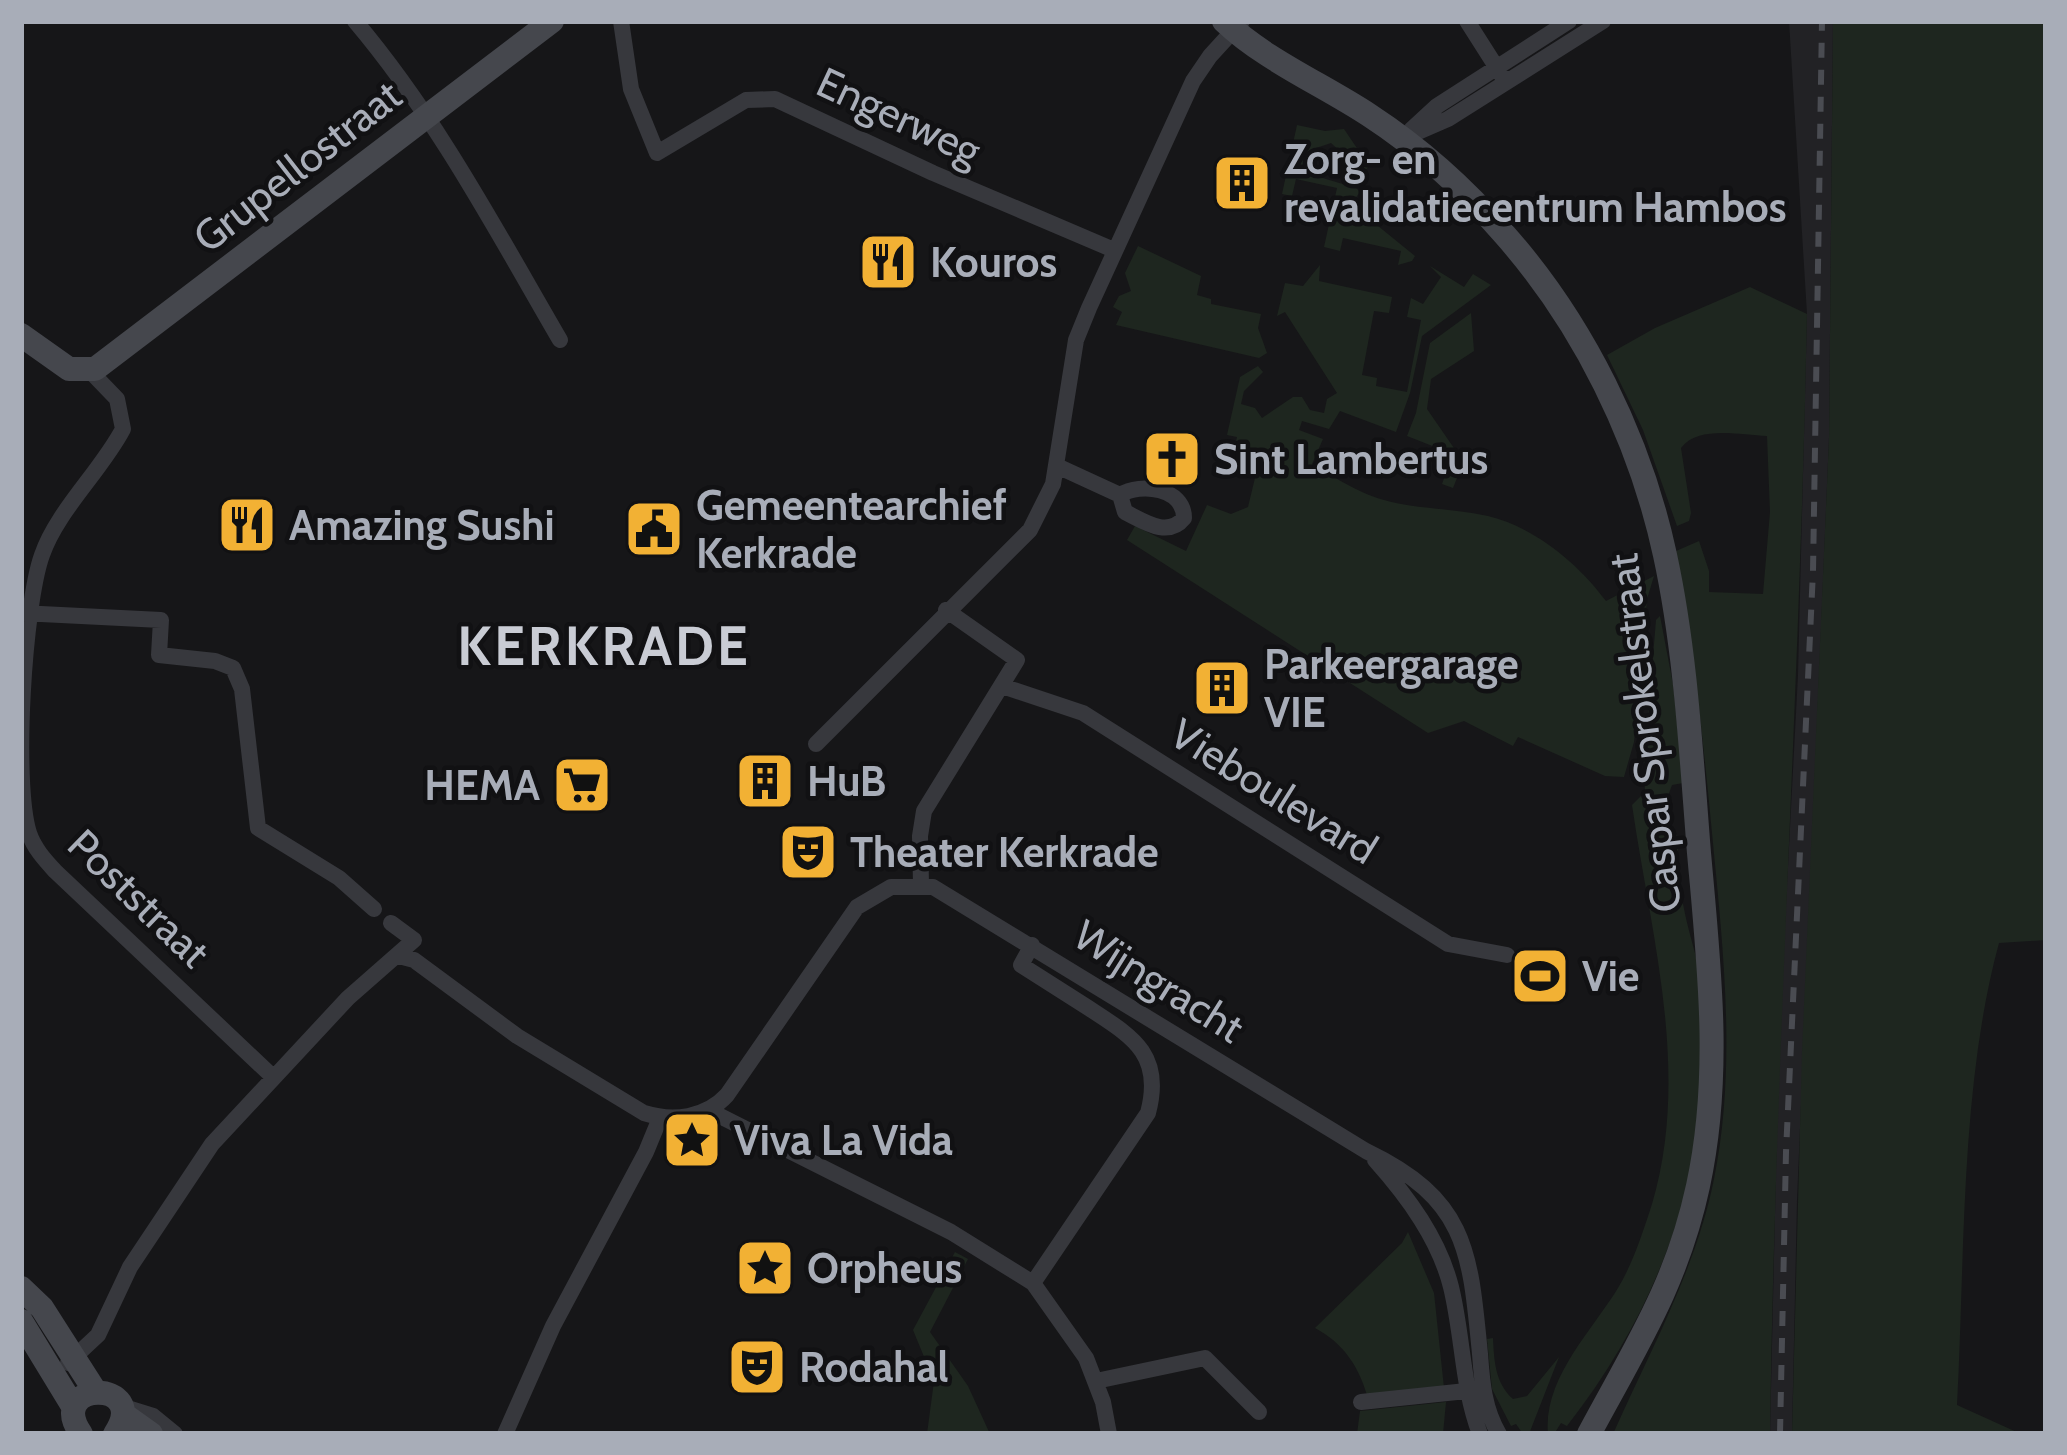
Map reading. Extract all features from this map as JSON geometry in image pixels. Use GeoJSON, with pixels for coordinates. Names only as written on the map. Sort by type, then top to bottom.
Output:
{"type":"FeatureCollection","features":[{"type":"Feature","properties":{"kind":"main road","name":"Grupellostraat"},"geometry":{"type":"LineString","coordinates":[[90,371],[552,21]]}},
{"type":"Feature","properties":{"kind":"main road","name":"Caspar Sprokelstraat"},"geometry":{"type":"LineString","coordinates":[[1233,24],[1402,139],[1504,234],[1547,290],[1596,368],[1652,502],[1675,612],[1709,960],[1712,1112],[1693,1211],[1664,1294],[1589,1434]]}},
{"type":"Feature","properties":{"kind":"main road"},"geometry":{"type":"LineString","coordinates":[[21,334],[68,369],[90,371]]}},
{"type":"Feature","properties":{"kind":"main road"},"geometry":{"type":"LineString","coordinates":[[21,1288],[42,1308],[95,1391]]}},
{"type":"Feature","properties":{"kind":"main road"},"geometry":{"type":"LineString","coordinates":[[21,1321],[52,1372],[74,1424]]}},
{"type":"Feature","properties":{"kind":"main road"},"geometry":{"type":"LineString","coordinates":[[74,1424],[86,1394],[95,1391],[111,1394],[120,1418],[151,1434]]}},
{"type":"Feature","properties":{"kind":"street"},"geometry":{"type":"LineString","coordinates":[[355,21],[427,115],[560,340]]}},
{"type":"Feature","properties":{"kind":"street","name":"Engerweg"},"geometry":{"type":"LineString","coordinates":[[621,21],[631,89],[657,153],[746,100],[775,99],[1114,250]]}},
{"type":"Feature","properties":{"kind":"street"},"geometry":{"type":"LineString","coordinates":[[1467,21],[1501,75]]}},
{"type":"Feature","properties":{"kind":"street"},"geometry":{"type":"LineString","coordinates":[[1501,75],[1569,21]]}},
{"type":"Feature","properties":{"kind":"street"},"geometry":{"type":"LineString","coordinates":[[1402,139],[1437,106],[1603,21]]}},
{"type":"Feature","properties":{"kind":"street"},"geometry":{"type":"LineString","coordinates":[[816,744],[1030,530],[1057,466],[1076,340],[1185,95],[1233,24]]}},
{"type":"Feature","properties":{"kind":"street","name":"Poststraat"},"geometry":{"type":"LineString","coordinates":[[90,371],[119,405],[123,421],[120,434],[44,550],[26,614],[22,735],[29,832],[39,852],[272,1076]]}},
{"type":"Feature","properties":{"kind":"street"},"geometry":{"type":"LineString","coordinates":[[1057,466],[1120,495]]}},
{"type":"Feature","properties":{"kind":"street"},"geometry":{"type":"LineString","coordinates":[[399,956],[414,960],[517,1036],[644,1113],[684,1117],[708,1110],[728,1095],[857,908],[891,887],[915,884],[924,812],[1017,660],[946,610]]}},
{"type":"Feature","properties":{"kind":"street"},"geometry":{"type":"LineString","coordinates":[[26,614],[161,620],[159,655],[228,664],[238,675],[258,828],[338,878],[374,909]]}},
{"type":"Feature","properties":{"kind":"street","name":"Vieboulevard"},"geometry":{"type":"LineString","coordinates":[[1002,686],[1083,713],[1448,944],[1507,955]]}},
{"type":"Feature","properties":{"kind":"street","name":"Wijngracht"},"geometry":{"type":"LineString","coordinates":[[915,884],[947,895],[1032,945],[1411,1175],[1435,1198],[1470,1261],[1480,1434]]}},
{"type":"Feature","properties":{"kind":"street"},"geometry":{"type":"LineString","coordinates":[[52,1372],[98,1335],[130,1267],[212,1144],[349,998],[414,940],[391,923]]}},
{"type":"Feature","properties":{"kind":"street"},"geometry":{"type":"LineString","coordinates":[[1032,945],[1021,965],[1132,1037],[1149,1064],[1153,1081],[1148,1113],[1034,1283]]}},
{"type":"Feature","properties":{"kind":"street"},"geometry":{"type":"LineString","coordinates":[[708,1110],[950,1232],[1034,1283],[1074,1337],[1096,1381],[1109,1434]]}},
{"type":"Feature","properties":{"kind":"street"},"geometry":{"type":"LineString","coordinates":[[505,1434],[553,1326],[660,1118]]}},
{"type":"Feature","properties":{"kind":"street","name":"Wijngracht"},"geometry":{"type":"LineString","coordinates":[[1366,1151],[1417,1213],[1444,1265],[1475,1390],[1499,1434]]}},
{"type":"Feature","properties":{"kind":"street"},"geometry":{"type":"LineString","coordinates":[[1096,1381],[1205,1358],[1259,1412]]}},
{"type":"Feature","properties":{"kind":"street"},"geometry":{"type":"LineString","coordinates":[[1361,1402],[1475,1390]]}},
{"type":"Feature","properties":{"kind":"street"},"geometry":{"type":"LineString","coordinates":[[120,1418],[153,1416],[175,1434]]}},
{"type":"Feature","properties":{"kind":"shaded area"},"geometry":{"type":"Polygon","coordinates":[[[1789,21],[1833,21],[1829,439],[1797,1200],[1792,1434],[1770,1434],[1779,1038],[1798,675],[1807,314],[1789,21]]]}},
{"type":"Feature","properties":{"kind":"shaded area"},"geometry":{"type":"Polygon","coordinates":[[[1833,21],[2046,21],[2046,940],[1999,943],[1986,998],[1966,1172],[1957,1405],[2021,1434],[1792,1434],[1802,1051],[1829,439],[1833,21]]]}},
{"type":"Feature","properties":{"kind":"shaded area"},"geometry":{"type":"Polygon","coordinates":[[[1297,125],[1325,131],[1344,129],[1369,166],[1363,173],[1331,143],[1313,149],[1309,167],[1316,176],[1356,188],[1360,192],[1351,204],[1415,256],[1412,261],[1398,265],[1401,251],[1343,238],[1340,251],[1324,247],[1337,188],[1296,179],[1292,196],[1282,194],[1297,125]]]}},
{"type":"Feature","properties":{"kind":"shaded area"},"geometry":{"type":"Polygon","coordinates":[[[1138,246],[1201,276],[1197,295],[1211,299],[1211,304],[1261,314],[1258,328],[1267,353],[1259,358],[1116,325],[1122,312],[1113,307],[1119,296],[1131,291],[1125,273],[1138,246]]]}},
{"type":"Feature","properties":{"kind":"shaded area"},"geometry":{"type":"Polygon","coordinates":[[[1320,265],[1319,281],[1392,297],[1389,313],[1374,311],[1362,375],[1377,378],[1376,386],[1407,392],[1421,320],[1407,317],[1411,298],[1423,304],[1441,277],[1430,266],[1464,287],[1473,274],[1491,285],[1422,336],[1410,393],[1396,432],[1340,411],[1329,429],[1302,421],[1299,430],[1323,439],[1312,464],[1347,485],[1383,500],[1505,521],[1568,560],[1606,601],[1654,576],[1647,599],[1634,742],[1624,777],[1605,776],[1518,737],[1513,746],[1464,721],[1428,733],[1127,540],[1135,526],[1186,551],[1207,505],[1231,514],[1248,507],[1260,457],[1234,451],[1237,437],[1227,435],[1240,377],[1258,366],[1263,372],[1244,391],[1241,404],[1255,408],[1262,418],[1293,397],[1302,397],[1310,410],[1324,413],[1327,399],[1337,393],[1285,312],[1277,316],[1285,283],[1303,286],[1320,265]]]}},
{"type":"Feature","properties":{"kind":"shaded area"},"geometry":{"type":"Polygon","coordinates":[[[1750,287],[1807,314],[1770,1434],[1613,1434],[1696,1245],[1714,1179],[1725,1093],[1720,920],[1697,691],[1676,551],[1699,541],[1709,571],[1709,592],[1763,594],[1770,512],[1767,436],[1709,434],[1681,448],[1691,513],[1689,521],[1677,526],[1643,430],[1607,355],[1655,328],[1750,287]]]}},
{"type":"Feature","properties":{"kind":"shaded area"},"geometry":{"type":"Polygon","coordinates":[[[1471,313],[1474,351],[1431,379],[1427,409],[1467,467],[1453,488],[1442,484],[1448,467],[1431,461],[1435,447],[1407,436],[1430,343],[1471,313]]]}},
{"type":"Feature","properties":{"kind":"shaded area"},"geometry":{"type":"Polygon","coordinates":[[[1660,616],[1673,684],[1683,783],[1672,785],[1668,796],[1647,802],[1648,823],[1665,825],[1677,835],[1682,900],[1703,998],[1700,1115],[1691,1171],[1656,1278],[1601,1378],[1567,1426],[1561,1423],[1554,1434],[1548,1434],[1548,1414],[1561,1375],[1633,1258],[1663,1154],[1668,1104],[1664,1004],[1632,805],[1645,792],[1656,620],[1660,616]]]}},
{"type":"Feature","properties":{"kind":"shaded area"},"geometry":{"type":"Polygon","coordinates":[[[1408,1232],[1434,1293],[1444,1388],[1367,1395],[1348,1356],[1315,1328],[1408,1232]]]}},
{"type":"Feature","properties":{"kind":"shaded area"},"geometry":{"type":"Polygon","coordinates":[[[955,1252],[968,1259],[930,1332],[968,1386],[990,1434],[927,1434],[934,1381],[913,1330],[955,1252]]]}},
{"type":"Feature","properties":{"kind":"shaded area"},"geometry":{"type":"Polygon","coordinates":[[[1493,1338],[1499,1378],[1513,1399],[1527,1396],[1559,1357],[1529,1434],[1523,1434],[1516,1424],[1511,1426],[1492,1389],[1487,1339],[1493,1338]]]}},
{"type":"Feature","properties":{"kind":"shaded area"},"geometry":{"type":"Polygon","coordinates":[[[1446,1402],[1443,1434],[1357,1434],[1360,1411],[1446,1402]]]}},
{"type":"Feature","properties":{"kind":"railway"},"geometry":{"type":"LineString","coordinates":[[1780,1434],[1786,1152],[1813,571],[1822,21]]}},
{"type":"Feature","properties":{"kind":"place","name":"Zorg- en revalidatiecentrum Hambos"},"geometry":{"type":"Point","coordinates":[1242,183]}},
{"type":"Feature","properties":{"kind":"place","name":"Kouros"},"geometry":{"type":"Point","coordinates":[888,262]}},
{"type":"Feature","properties":{"kind":"place","name":"Sint Lambertus"},"geometry":{"type":"Point","coordinates":[1172,459]}},
{"type":"Feature","properties":{"kind":"place","name":"Amazing Sushi"},"geometry":{"type":"Point","coordinates":[247,525]}},
{"type":"Feature","properties":{"kind":"place","name":"Gemeentearchief Kerkrade"},"geometry":{"type":"Point","coordinates":[654,529]}},
{"type":"Feature","properties":{"kind":"place","name":"Parkeergarage VIE"},"geometry":{"type":"Point","coordinates":[1222,688]}},
{"type":"Feature","properties":{"kind":"place","name":"HuB"},"geometry":{"type":"Point","coordinates":[765,781]}},
{"type":"Feature","properties":{"kind":"place","name":"HEMA"},"geometry":{"type":"Point","coordinates":[582,785]}},
{"type":"Feature","properties":{"kind":"place","name":"Theater Kerkrade"},"geometry":{"type":"Point","coordinates":[808,852]}},
{"type":"Feature","properties":{"kind":"place","name":"Vie"},"geometry":{"type":"Point","coordinates":[1540,976]}},
{"type":"Feature","properties":{"kind":"place","name":"Viva La Vida"},"geometry":{"type":"Point","coordinates":[692,1140]}},
{"type":"Feature","properties":{"kind":"place","name":"Orpheus"},"geometry":{"type":"Point","coordinates":[765,1268]}},
{"type":"Feature","properties":{"kind":"place","name":"Rodahal"},"geometry":{"type":"Point","coordinates":[757,1367]}},
{"type":"Feature","properties":{"kind":"district","name":"KERKRADE"},"geometry":{"type":"Point","coordinates":[604,646]}}]}
